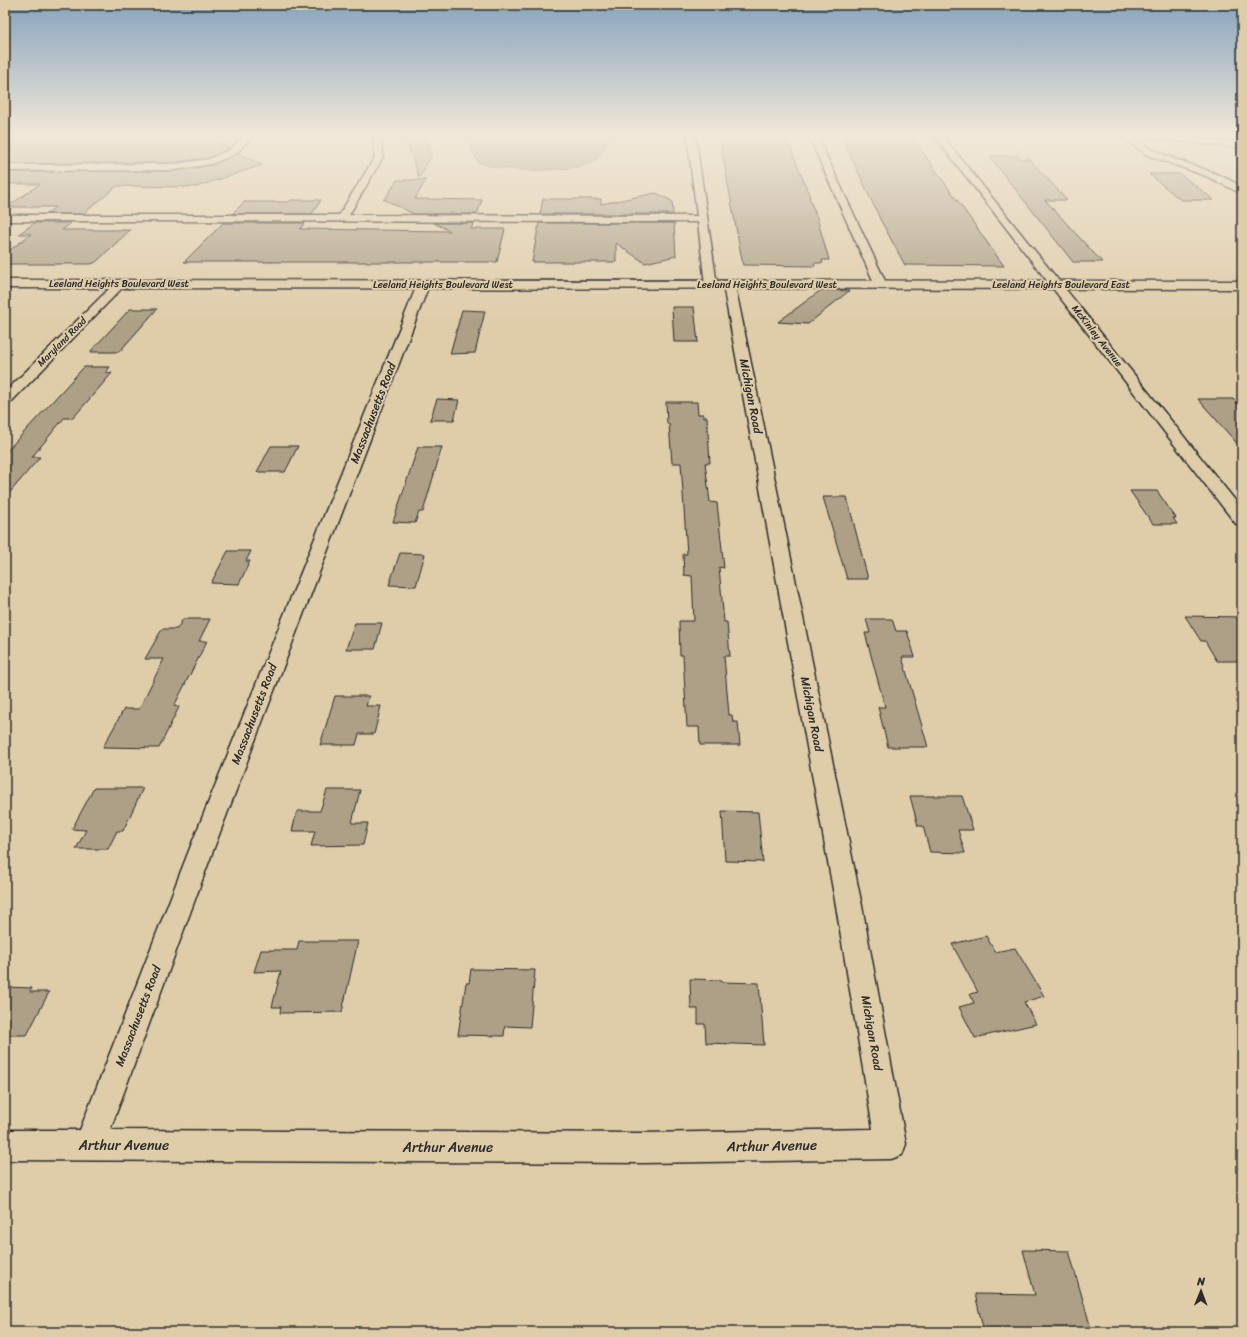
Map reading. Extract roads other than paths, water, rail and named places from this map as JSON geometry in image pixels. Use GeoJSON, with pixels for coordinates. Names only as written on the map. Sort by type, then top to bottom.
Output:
{"type":"FeatureCollection","features":[{"type":"Feature","properties":{"kind":"main road","name":"Leeland Heights Boulevard West"},"geometry":{"type":"LineString","coordinates":[[5,284],[881,285]]}},
{"type":"Feature","properties":{"kind":"main road","name":"Leeland Heights Boulevard East"},"geometry":{"type":"LineString","coordinates":[[881,285],[1242,285]]}},
{"type":"Feature","properties":{"kind":"street"},"geometry":{"type":"LineString","coordinates":[[342,218],[355,196]]}},
{"type":"Feature","properties":{"kind":"street","name":"Michigan Road"},"geometry":{"type":"LineString","coordinates":[[699,196],[702,218],[720,285],[850,906],[891,1144]]}},
{"type":"Feature","properties":{"kind":"street"},"geometry":{"type":"LineString","coordinates":[[841,196],[881,285]]}},
{"type":"Feature","properties":{"kind":"street","name":"McKinley Avenue"},"geometry":{"type":"LineString","coordinates":[[986,196],[1242,520]]}},
{"type":"Feature","properties":{"kind":"street"},"geometry":{"type":"LineString","coordinates":[[5,218],[702,218]]}},
{"type":"Feature","properties":{"kind":"street","name":"Maryland Road"},"geometry":{"type":"LineString","coordinates":[[5,400],[120,284]]}},
{"type":"Feature","properties":{"kind":"street","name":"Massachusetts Road"},"geometry":{"type":"LineString","coordinates":[[89,1145],[202,848],[423,285]]}},
{"type":"Feature","properties":{"kind":"street","name":"Arthur Avenue"},"geometry":{"type":"LineString","coordinates":[[5,1145],[643,1148],[891,1144]]}}]}
